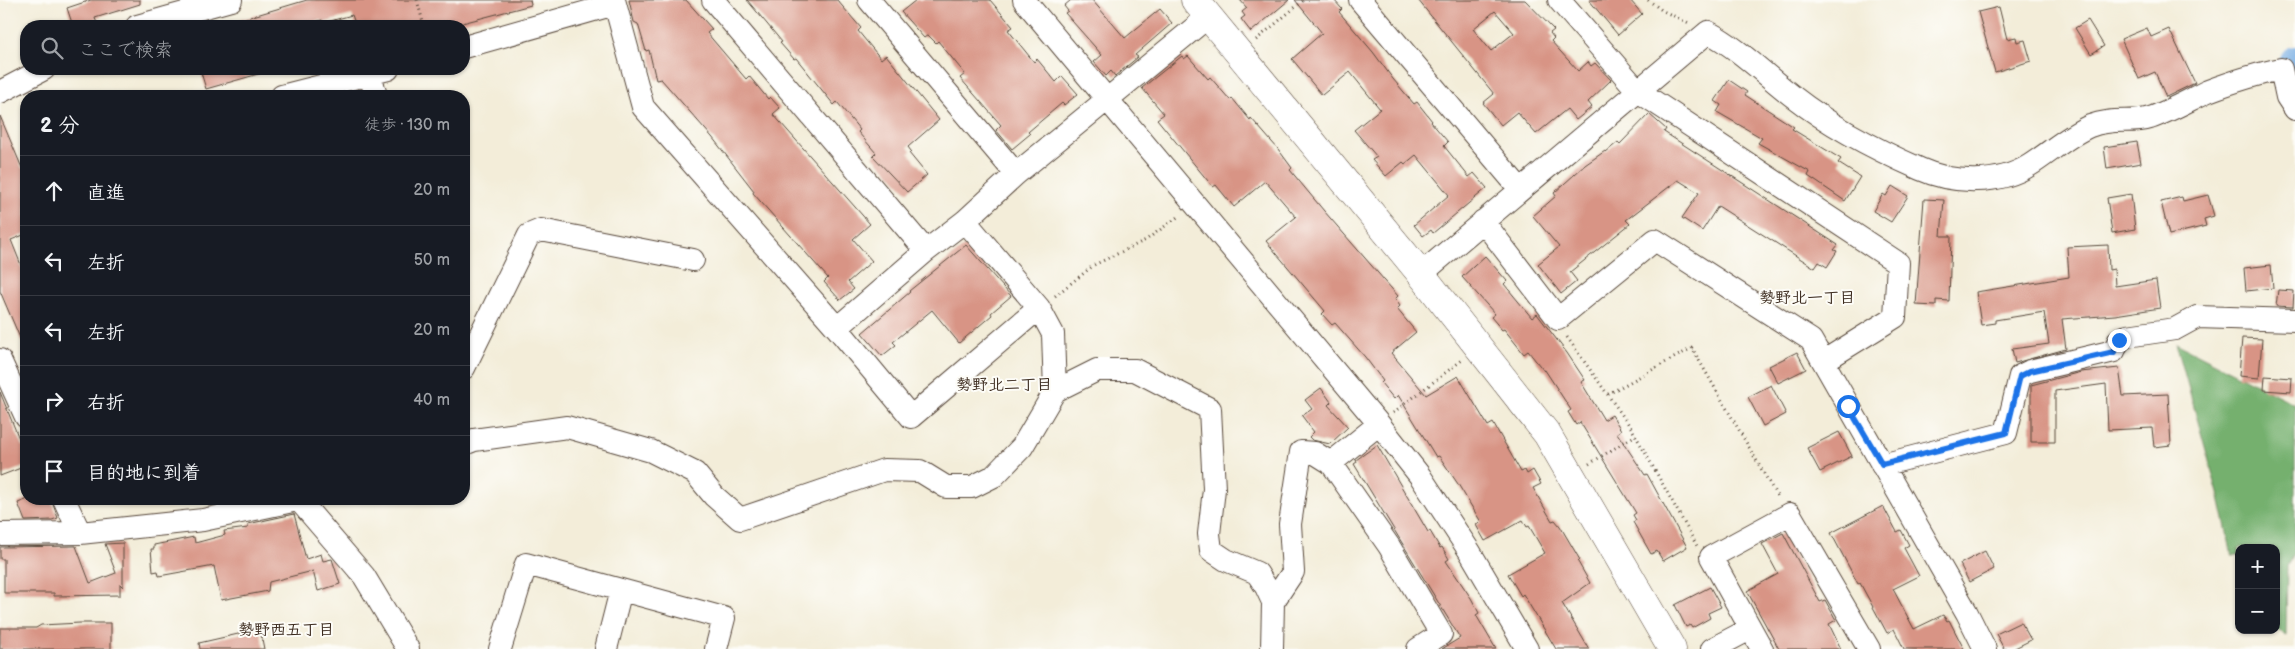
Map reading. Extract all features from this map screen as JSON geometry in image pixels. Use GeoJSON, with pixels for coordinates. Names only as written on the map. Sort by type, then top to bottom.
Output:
{"type":"FeatureCollection","features":[{"type":"Feature","properties":{"kind":"street"},"geometry":{"type":"LineString","coordinates":[[159,20],[231,0]]}},
{"type":"Feature","properties":{"kind":"street"},"geometry":{"type":"LineString","coordinates":[[714,0],[926,250]]}},
{"type":"Feature","properties":{"kind":"street"},"geometry":{"type":"LineString","coordinates":[[869,0],[1016,174]]}},
{"type":"Feature","properties":{"kind":"street"},"geometry":{"type":"LineString","coordinates":[[1024,0],[1108,98],[1420,476],[1470,552],[1527,649]]}},
{"type":"Feature","properties":{"kind":"street"},"geometry":{"type":"LineString","coordinates":[[1360,0],[1520,189]]}},
{"type":"Feature","properties":{"kind":"street"},"geometry":{"type":"LineString","coordinates":[[1559,0],[1638,91],[1898,263],[1895,317],[1824,361]]}},
{"type":"Feature","properties":{"kind":"street"},"geometry":{"type":"LineString","coordinates":[[470,45],[614,2],[643,107],[837,328],[912,417],[1038,308]]}},
{"type":"Feature","properties":{"kind":"street"},"geometry":{"type":"LineString","coordinates":[[837,328],[926,250],[965,221],[1016,174],[1108,98],[1202,8],[1422,274],[1547,434],[1672,649]]}},
{"type":"Feature","properties":{"kind":"street"},"geometry":{"type":"LineString","coordinates":[[1422,274],[1520,189],[1708,32],[1725,41],[1797,99],[1843,129],[1922,170],[1946,178],[1975,180],[1996,178],[2027,167],[2087,127],[2113,120],[2149,118],[2210,91],[2262,73],[2281,69],[2287,97],[2295,109]]}},
{"type":"Feature","properties":{"kind":"street"},"geometry":{"type":"LineString","coordinates":[[0,92],[33,75]]}},
{"type":"Feature","properties":{"kind":"street"},"geometry":{"type":"LineString","coordinates":[[305,90],[363,75]]}},
{"type":"Feature","properties":{"kind":"street"},"geometry":{"type":"LineString","coordinates":[[377,90],[379,75]]}},
{"type":"Feature","properties":{"kind":"street"},"geometry":{"type":"LineString","coordinates":[[470,442],[567,427],[651,451],[695,473],[714,496],[740,519],[884,470],[920,471],[946,487],[972,487],[994,476],[1022,448],[1055,391],[1053,334],[1038,308],[965,221]]}},
{"type":"Feature","properties":{"kind":"street"},"geometry":{"type":"LineString","coordinates":[[1483,221],[1558,319],[1655,240],[1811,340],[1967,613],[1985,649]]}},
{"type":"Feature","properties":{"kind":"street"},"geometry":{"type":"LineString","coordinates":[[470,356],[529,235],[541,230],[693,260]]}},
{"type":"Feature","properties":{"kind":"street"},"geometry":{"type":"LineString","coordinates":[[1882,464],[2006,433],[2020,376],[2030,371],[2114,352],[2119,340],[2127,336],[2175,328],[2197,317],[2295,320]]}},
{"type":"Feature","properties":{"kind":"street"},"geometry":{"type":"LineString","coordinates":[[0,360],[20,404]]}},
{"type":"Feature","properties":{"kind":"street"},"geometry":{"type":"LineString","coordinates":[[1055,391],[1097,370],[1135,370],[1210,409],[1214,489],[1209,534],[1211,550],[1226,560],[1257,573],[1266,587],[1273,602],[1272,649]]}},
{"type":"Feature","properties":{"kind":"street"},"geometry":{"type":"LineString","coordinates":[[1331,463],[1379,424]]}},
{"type":"Feature","properties":{"kind":"street"},"geometry":{"type":"LineString","coordinates":[[1273,602],[1293,572],[1290,524],[1301,452],[1315,453],[1331,463],[1389,546],[1442,634],[1418,649]]}},
{"type":"Feature","properties":{"kind":"street"},"geometry":{"type":"LineString","coordinates":[[67,505],[80,533]]}},
{"type":"Feature","properties":{"kind":"street"},"geometry":{"type":"LineString","coordinates":[[0,534],[80,533],[203,520],[272,505]]}},
{"type":"Feature","properties":{"kind":"street"},"geometry":{"type":"LineString","coordinates":[[304,505],[364,576],[408,649]]}},
{"type":"Feature","properties":{"kind":"street"},"geometry":{"type":"LineString","coordinates":[[1762,649],[1711,557],[1790,514],[1869,649]]}},
{"type":"Feature","properties":{"kind":"street"},"geometry":{"type":"LineString","coordinates":[[500,649],[526,564],[724,618],[716,649]]}},
{"type":"Feature","properties":{"kind":"street"},"geometry":{"type":"LineString","coordinates":[[606,649],[621,590]]}},
{"type":"Feature","properties":{"kind":"street"},"geometry":{"type":"LineString","coordinates":[[1712,649],[1750,628]]}},
{"type":"Feature","properties":{"kind":"path"},"geometry":{"type":"LineString","coordinates":[[417,0],[422,20]]}},
{"type":"Feature","properties":{"kind":"path"},"geometry":{"type":"LineString","coordinates":[[1255,41],[1304,0]]}},
{"type":"Feature","properties":{"kind":"path"},"geometry":{"type":"LineString","coordinates":[[1648,0],[1663,11],[1708,32]]}},
{"type":"Feature","properties":{"kind":"path"},"geometry":{"type":"LineString","coordinates":[[1038,308],[1094,264],[1146,240],[1196,204]]}},
{"type":"Feature","properties":{"kind":"path"},"geometry":{"type":"LineString","coordinates":[[1558,319],[1563,332],[1636,435],[1698,548]]}},
{"type":"Feature","properties":{"kind":"path"},"geometry":{"type":"LineString","coordinates":[[1608,394],[1692,348],[1780,502]]}},
{"type":"Feature","properties":{"kind":"path"},"geometry":{"type":"LineString","coordinates":[[1379,424],[1467,357]]}},
{"type":"Feature","properties":{"kind":"path"},"geometry":{"type":"LineString","coordinates":[[1582,469],[1636,435]]}},
{"type":"Feature","properties":{"kind":"green space"},"geometry":{"type":"Polygon","coordinates":[[[2176,343],[2295,404],[2295,551],[2287,566],[2286,635],[2280,631],[2280,544],[2235,544],[2235,555],[2232,555],[2219,497],[2176,343]]]}},
{"type":"Feature","properties":{"kind":"building"},"geometry":{"type":"Polygon","coordinates":[[[91,0],[140,0],[140,4],[95,18],[96,20],[71,20],[67,8],[91,0]]]}},
{"type":"Feature","properties":{"kind":"building"},"geometry":{"type":"Polygon","coordinates":[[[307,0],[530,0],[531,5],[470,21],[354,20],[352,15],[334,20],[240,20],[307,0]]]}},
{"type":"Feature","properties":{"kind":"building"},"geometry":{"type":"Polygon","coordinates":[[[629,0],[686,0],[712,29],[707,33],[746,79],[749,76],[768,99],[770,97],[780,108],[773,114],[870,224],[853,239],[872,261],[848,282],[854,289],[840,300],[824,282],[828,278],[753,193],[754,191],[712,137],[661,79],[656,80],[649,50],[646,51],[638,24],[634,22],[629,0]]]}},
{"type":"Feature","properties":{"kind":"building"},"geometry":{"type":"Polygon","coordinates":[[[747,0],[837,0],[861,28],[858,31],[881,59],[886,55],[939,120],[908,147],[911,151],[909,153],[927,175],[907,192],[873,156],[876,153],[858,132],[860,130],[837,102],[834,105],[796,58],[794,59],[780,43],[782,42],[747,0]]]}},
{"type":"Feature","properties":{"kind":"building"},"geometry":{"type":"Polygon","coordinates":[[[916,0],[990,0],[1013,27],[1008,30],[1034,62],[1037,59],[1056,82],[1062,76],[1078,94],[1064,105],[1062,103],[1028,132],[1030,134],[1012,149],[996,130],[1001,125],[960,78],[965,74],[938,41],[936,43],[928,35],[924,38],[901,12],[916,0]]]}},
{"type":"Feature","properties":{"kind":"building"},"geometry":{"type":"Polygon","coordinates":[[[1071,0],[1092,0],[1125,38],[1160,9],[1172,23],[1135,55],[1138,57],[1115,76],[1111,71],[1106,76],[1094,62],[1102,55],[1065,13],[1068,11],[1064,6],[1071,0]]]}},
{"type":"Feature","properties":{"kind":"building"},"geometry":{"type":"Polygon","coordinates":[[[1240,0],[1289,0],[1251,32],[1241,19],[1245,16],[1242,12],[1247,8],[1240,0]]]}},
{"type":"Feature","properties":{"kind":"building"},"geometry":{"type":"Polygon","coordinates":[[[1295,0],[1334,0],[1342,9],[1339,12],[1393,79],[1414,104],[1417,102],[1432,121],[1448,142],[1444,146],[1469,177],[1474,173],[1487,188],[1433,233],[1431,230],[1423,236],[1414,225],[1449,195],[1416,155],[1405,164],[1403,162],[1386,176],[1372,160],[1377,157],[1354,130],[1380,109],[1350,72],[1322,95],[1292,59],[1322,33],[1295,0]]]}},
{"type":"Feature","properties":{"kind":"building"},"geometry":{"type":"Polygon","coordinates":[[[1418,0],[1525,0],[1554,30],[1550,33],[1554,38],[1551,41],[1578,71],[1588,62],[1591,66],[1595,63],[1611,80],[1588,102],[1592,107],[1576,120],[1567,109],[1536,134],[1517,112],[1501,125],[1483,103],[1494,94],[1418,0]],[[1495,11],[1473,29],[1491,51],[1514,33],[1495,11]]]}},
{"type":"Feature","properties":{"kind":"building"},"geometry":{"type":"Polygon","coordinates":[[[1589,0],[1630,0],[1642,14],[1618,35],[1589,0]]]}},
{"type":"Feature","properties":{"kind":"building"},"geometry":{"type":"Polygon","coordinates":[[[1999,7],[2007,39],[2016,37],[2017,42],[2025,40],[2031,61],[1995,72],[1978,12],[1999,7]]]}},
{"type":"Feature","properties":{"kind":"building"},"geometry":{"type":"Polygon","coordinates":[[[2088,20],[2104,46],[2091,54],[2075,28],[2088,20]]]}},
{"type":"Feature","properties":{"kind":"building"},"geometry":{"type":"Polygon","coordinates":[[[2147,28],[2151,37],[2169,29],[2195,83],[2166,97],[2155,72],[2139,79],[2121,39],[2147,28]]]}},
{"type":"Feature","properties":{"kind":"building"},"geometry":{"type":"Polygon","coordinates":[[[1182,56],[1184,59],[1188,56],[1208,79],[1210,77],[1230,100],[1232,98],[1250,120],[1251,118],[1278,149],[1292,168],[1290,170],[1398,296],[1395,299],[1400,306],[1397,309],[1416,332],[1391,353],[1426,395],[1458,376],[1488,426],[1493,423],[1521,472],[1525,470],[1527,474],[1533,470],[1541,484],[1533,488],[1552,521],[1555,520],[1560,526],[1580,560],[1578,562],[1590,583],[1562,603],[1589,649],[1556,649],[1523,594],[1521,596],[1508,574],[1545,553],[1529,526],[1527,527],[1523,520],[1485,541],[1476,525],[1481,522],[1439,456],[1436,457],[1398,395],[1394,399],[1381,383],[1383,381],[1365,357],[1335,323],[1332,325],[1322,314],[1325,311],[1266,241],[1296,217],[1265,181],[1234,207],[1216,185],[1213,187],[1157,119],[1164,114],[1142,88],[1182,56]]]}},
{"type":"Feature","properties":{"kind":"building"},"geometry":{"type":"Polygon","coordinates":[[[202,75],[255,75],[206,89],[202,75]]]}},
{"type":"Feature","properties":{"kind":"building"},"geometry":{"type":"Polygon","coordinates":[[[1729,80],[1747,92],[1745,95],[1794,127],[1792,129],[1841,159],[1838,163],[1860,177],[1845,201],[1808,176],[1810,172],[1758,143],[1762,138],[1717,112],[1721,105],[1715,101],[1729,80]]]}},
{"type":"Feature","properties":{"kind":"building"},"geometry":{"type":"Polygon","coordinates":[[[1649,114],[1666,129],[1664,132],[1838,245],[1834,250],[1837,251],[1827,267],[1819,262],[1815,268],[1718,206],[1702,231],[1682,218],[1699,193],[1678,180],[1626,220],[1630,224],[1570,272],[1577,281],[1561,294],[1538,264],[1559,247],[1533,216],[1556,196],[1554,193],[1585,165],[1618,142],[1620,144],[1649,114]]]}},
{"type":"Feature","properties":{"kind":"building"},"geometry":{"type":"Polygon","coordinates":[[[0,116],[20,163],[20,236],[11,240],[20,262],[20,338],[0,291],[0,116]]]}},
{"type":"Feature","properties":{"kind":"building"},"geometry":{"type":"Polygon","coordinates":[[[2137,142],[2141,163],[2107,169],[2104,147],[2137,142]]]}},
{"type":"Feature","properties":{"kind":"building"},"geometry":{"type":"Polygon","coordinates":[[[1892,186],[1908,196],[1891,222],[1873,211],[1883,194],[1886,196],[1892,186]]]}},
{"type":"Feature","properties":{"kind":"building"},"geometry":{"type":"Polygon","coordinates":[[[2131,194],[2135,229],[2112,233],[2107,198],[2131,194]]]}},
{"type":"Feature","properties":{"kind":"building"},"geometry":{"type":"Polygon","coordinates":[[[2208,195],[2214,216],[2204,219],[2206,226],[2169,235],[2161,202],[2182,197],[2183,201],[2208,195]]]}},
{"type":"Feature","properties":{"kind":"building"},"geometry":{"type":"Polygon","coordinates":[[[1924,199],[1944,200],[1941,236],[1951,236],[1949,301],[1936,300],[1936,306],[1916,305],[1924,199]]]}},
{"type":"Feature","properties":{"kind":"building"},"geometry":{"type":"Polygon","coordinates":[[[966,245],[1011,296],[959,343],[932,310],[893,342],[896,345],[882,356],[862,333],[909,291],[966,245]]]}},
{"type":"Feature","properties":{"kind":"building"},"geometry":{"type":"Polygon","coordinates":[[[2108,245],[2109,270],[2114,269],[2115,286],[2156,280],[2160,308],[2115,315],[2062,319],[2066,349],[2015,363],[2012,349],[2049,344],[2044,312],[1995,320],[1995,323],[1981,325],[1976,292],[2069,277],[2067,247],[2108,245]]]}},
{"type":"Feature","properties":{"kind":"building"},"geometry":{"type":"Polygon","coordinates":[[[1485,256],[1507,281],[1504,284],[1532,318],[1537,314],[1567,353],[1585,380],[1581,382],[1604,420],[1612,415],[1621,430],[1617,433],[1645,475],[1647,474],[1687,547],[1663,561],[1657,551],[1651,554],[1633,522],[1636,520],[1633,515],[1636,513],[1580,422],[1576,425],[1568,412],[1571,410],[1545,370],[1528,351],[1524,354],[1504,329],[1502,330],[1491,317],[1495,314],[1462,277],[1485,256]]]}},
{"type":"Feature","properties":{"kind":"building"},"geometry":{"type":"Polygon","coordinates":[[[2271,265],[2273,288],[2246,291],[2244,268],[2271,265]]]}},
{"type":"Feature","properties":{"kind":"building"},"geometry":{"type":"Polygon","coordinates":[[[2278,290],[2294,291],[2293,307],[2276,306],[2278,290]]]}},
{"type":"Feature","properties":{"kind":"building"},"geometry":{"type":"Polygon","coordinates":[[[2242,338],[2262,339],[2259,378],[2239,376],[2242,338]]]}},
{"type":"Feature","properties":{"kind":"building"},"geometry":{"type":"Polygon","coordinates":[[[1797,352],[1806,369],[1778,383],[1769,366],[1797,352]]]}},
{"type":"Feature","properties":{"kind":"building"},"geometry":{"type":"Polygon","coordinates":[[[2119,368],[2123,396],[2168,394],[2171,445],[2154,447],[2152,428],[2108,430],[2106,384],[2055,391],[2055,442],[2031,442],[2031,385],[2081,372],[2119,368]]]}},
{"type":"Feature","properties":{"kind":"building"},"geometry":{"type":"Polygon","coordinates":[[[2265,376],[2292,378],[2291,392],[2264,390],[2265,376]]]}},
{"type":"Feature","properties":{"kind":"building"},"geometry":{"type":"Polygon","coordinates":[[[1771,385],[1786,414],[1763,426],[1748,397],[1771,385]]]}},
{"type":"Feature","properties":{"kind":"building"},"geometry":{"type":"Polygon","coordinates":[[[1321,388],[1331,402],[1328,405],[1348,427],[1330,444],[1312,440],[1309,437],[1314,432],[1302,416],[1312,409],[1305,400],[1321,388]]]}},
{"type":"Feature","properties":{"kind":"building"},"geometry":{"type":"Polygon","coordinates":[[[0,392],[20,441],[20,468],[0,476],[0,392]]]}},
{"type":"Feature","properties":{"kind":"building"},"geometry":{"type":"Polygon","coordinates":[[[1839,432],[1852,456],[1820,472],[1807,448],[1839,432]]]}},
{"type":"Feature","properties":{"kind":"building"},"geometry":{"type":"Polygon","coordinates":[[[1377,445],[1428,532],[1430,531],[1449,559],[1446,561],[1471,598],[1479,613],[1476,615],[1496,649],[1442,649],[1460,638],[1354,464],[1357,462],[1356,460],[1377,445]]]}},
{"type":"Feature","properties":{"kind":"building"},"geometry":{"type":"Polygon","coordinates":[[[20,502],[20,505],[53,505],[58,518],[25,521],[18,503],[20,502]]]}},
{"type":"Feature","properties":{"kind":"building"},"geometry":{"type":"Polygon","coordinates":[[[1883,506],[1897,532],[1901,530],[1909,545],[1904,548],[1919,576],[1893,589],[1914,629],[1943,615],[1947,621],[1949,620],[1964,649],[1904,649],[1894,629],[1887,633],[1860,583],[1858,584],[1831,533],[1883,506]]]}},
{"type":"Feature","properties":{"kind":"building"},"geometry":{"type":"Polygon","coordinates":[[[294,514],[306,559],[321,554],[323,561],[332,559],[340,584],[318,591],[313,571],[269,582],[268,591],[221,600],[214,566],[159,576],[158,571],[153,572],[151,549],[154,549],[154,545],[194,537],[195,543],[225,535],[224,531],[248,528],[248,524],[294,514]]]}},
{"type":"Feature","properties":{"kind":"building"},"geometry":{"type":"Polygon","coordinates":[[[1783,533],[1820,602],[1825,600],[1836,620],[1829,624],[1841,649],[1779,649],[1747,591],[1778,574],[1762,544],[1783,533]]]}},
{"type":"Feature","properties":{"kind":"building"},"geometry":{"type":"Polygon","coordinates":[[[123,543],[123,587],[120,584],[120,595],[54,596],[54,593],[4,593],[4,559],[0,559],[0,547],[76,546],[90,583],[116,573],[105,544],[123,543]]]}},
{"type":"Feature","properties":{"kind":"building"},"geometry":{"type":"Polygon","coordinates":[[[1985,551],[1994,569],[1969,582],[1960,564],[1985,551]]]}},
{"type":"Feature","properties":{"kind":"building"},"geometry":{"type":"Polygon","coordinates":[[[1710,587],[1721,607],[1708,613],[1710,618],[1692,628],[1690,625],[1686,627],[1675,605],[1710,587]]]}},
{"type":"Feature","properties":{"kind":"building"},"geometry":{"type":"Polygon","coordinates":[[[2021,622],[2031,640],[2013,649],[2004,649],[1996,634],[2021,622]]]}},
{"type":"Feature","properties":{"kind":"building"},"geometry":{"type":"Polygon","coordinates":[[[111,623],[111,649],[0,649],[0,628],[36,628],[41,625],[111,623]]]}},
{"type":"Feature","properties":{"kind":"building"},"geometry":{"type":"Polygon","coordinates":[[[260,629],[264,649],[200,649],[199,643],[260,629]]]}},
{"type":"Feature","properties":{"kind":"waterway"},"geometry":{"type":"LineString","coordinates":[[2295,63],[2292,84],[2295,90]]}},
{"type":"Feature","properties":{"kind":"district","name":"勢野北一丁目"},"geometry":{"type":"Point","coordinates":[1807,297]}},
{"type":"Feature","properties":{"kind":"district","name":"勢野北二丁目"},"geometry":{"type":"Point","coordinates":[1004,384]}},
{"type":"Feature","properties":{"kind":"district","name":"勢野西五丁目"},"geometry":{"type":"Point","coordinates":[286,629]}},
{"type":"Feature","properties":{"kind":"route"},"geometry":{"type":"LineString","coordinates":[[1848,406],[1882,464],[2006,433],[2016,385],[2020,376],[2030,371],[2114,352],[2119,340]]}}]}
